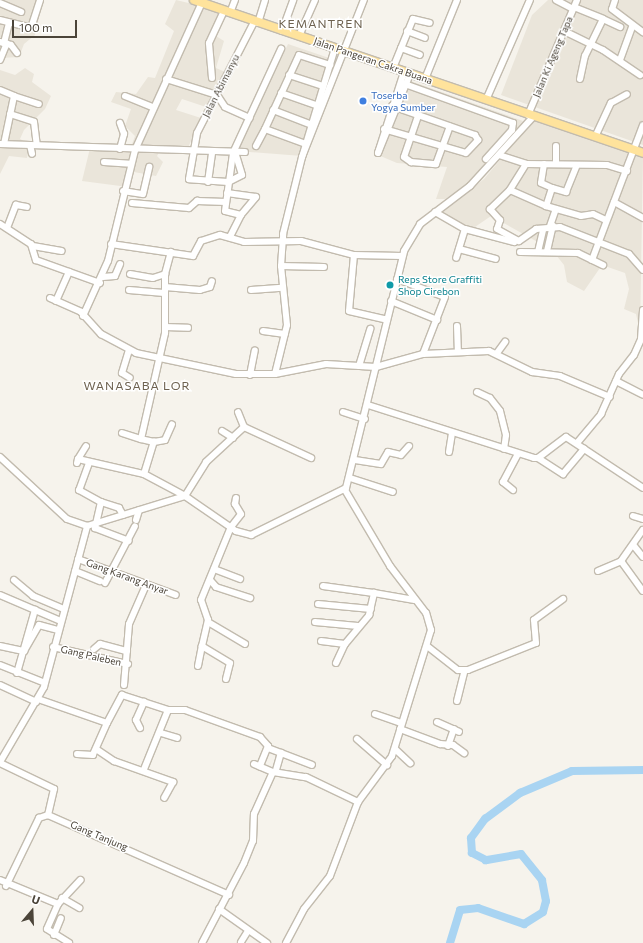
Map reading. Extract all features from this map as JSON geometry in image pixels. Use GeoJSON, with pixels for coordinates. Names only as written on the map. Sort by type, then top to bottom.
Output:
{"type":"FeatureCollection","features":[{"type":"Feature","properties":{"kind":"main road","name":"Jalan Pangeran Cakra Buana"},"geometry":{"type":"LineString","coordinates":[[199,1],[282,31],[639,152]]}},
{"type":"Feature","properties":{"kind":"street"},"geometry":{"type":"LineString","coordinates":[[0,20],[31,28],[40,0]]}},
{"type":"Feature","properties":{"kind":"street"},"geometry":{"type":"LineString","coordinates":[[212,78],[209,43],[235,0]]}},
{"type":"Feature","properties":{"kind":"street","name":"Jalan Abimanyu"},"geometry":{"type":"LineString","coordinates":[[208,182],[189,179],[192,152],[216,95],[256,22],[265,0]]}},
{"type":"Feature","properties":{"kind":"street"},"geometry":{"type":"LineString","coordinates":[[282,31],[293,0]]}},
{"type":"Feature","properties":{"kind":"street"},"geometry":{"type":"LineString","coordinates":[[298,36],[315,0]]}},
{"type":"Feature","properties":{"kind":"street"},"geometry":{"type":"LineString","coordinates":[[302,157],[303,143],[330,65],[364,0]]}},
{"type":"Feature","properties":{"kind":"street"},"geometry":{"type":"LineString","coordinates":[[425,79],[457,0]]}},
{"type":"Feature","properties":{"kind":"street"},"geometry":{"type":"LineString","coordinates":[[486,100],[530,0]]}},
{"type":"Feature","properties":{"kind":"street"},"geometry":{"type":"LineString","coordinates":[[556,0],[620,27]]}},
{"type":"Feature","properties":{"kind":"street","name":"Jalan Ki Ageng Tapa"},"geometry":{"type":"LineString","coordinates":[[508,141],[531,116],[577,0]]}},
{"type":"Feature","properties":{"kind":"street"},"geometry":{"type":"LineString","coordinates":[[615,0],[612,9],[643,32]]}},
{"type":"Feature","properties":{"kind":"street"},"geometry":{"type":"LineString","coordinates":[[83,316],[101,280],[134,150],[154,108],[199,1]]}},
{"type":"Feature","properties":{"kind":"street"},"geometry":{"type":"LineString","coordinates":[[0,3],[21,12]]}},
{"type":"Feature","properties":{"kind":"street"},"geometry":{"type":"LineString","coordinates":[[393,68],[414,18],[430,23]]}},
{"type":"Feature","properties":{"kind":"street"},"geometry":{"type":"LineString","coordinates":[[580,79],[590,45],[603,19]]}},
{"type":"Feature","properties":{"kind":"street"},"geometry":{"type":"LineString","coordinates":[[0,60],[9,22]]}},
{"type":"Feature","properties":{"kind":"street"},"geometry":{"type":"LineString","coordinates":[[620,60],[633,25]]}},
{"type":"Feature","properties":{"kind":"street"},"geometry":{"type":"LineString","coordinates":[[408,31],[426,38]]}},
{"type":"Feature","properties":{"kind":"street"},"geometry":{"type":"LineString","coordinates":[[564,31],[620,60],[640,75]]}},
{"type":"Feature","properties":{"kind":"street"},"geometry":{"type":"LineString","coordinates":[[3,43],[17,53]]}},
{"type":"Feature","properties":{"kind":"street"},"geometry":{"type":"LineString","coordinates":[[401,48],[420,55]]}},
{"type":"Feature","properties":{"kind":"street"},"geometry":{"type":"LineString","coordinates":[[240,215],[225,211],[228,182],[234,152],[281,49]]}},
{"type":"Feature","properties":{"kind":"street"},"geometry":{"type":"LineString","coordinates":[[275,374],[285,334],[287,316],[282,288],[281,266],[283,241],[302,157],[338,49]]}},
{"type":"Feature","properties":{"kind":"street"},"geometry":{"type":"LineString","coordinates":[[256,146],[299,55],[330,65]]}},
{"type":"Feature","properties":{"kind":"street"},"geometry":{"type":"LineString","coordinates":[[394,107],[450,126],[478,140],[466,153],[386,130],[394,107],[407,73]]}},
{"type":"Feature","properties":{"kind":"street"},"geometry":{"type":"LineString","coordinates":[[289,75],[323,86]]}},
{"type":"Feature","properties":{"kind":"street"},"geometry":{"type":"LineString","coordinates":[[166,79],[216,95],[224,106],[250,118]]}},
{"type":"Feature","properties":{"kind":"street"},"geometry":{"type":"LineString","coordinates":[[86,446],[77,461],[144,474],[185,496],[243,534],[255,534],[344,490],[350,478],[355,460],[402,256],[417,228],[435,212],[470,186],[499,155],[514,128],[512,123],[403,84]]}},
{"type":"Feature","properties":{"kind":"street"},"geometry":{"type":"LineString","coordinates":[[0,90],[39,104]]}},
{"type":"Feature","properties":{"kind":"street"},"geometry":{"type":"LineString","coordinates":[[281,93],[316,105]]}},
{"type":"Feature","properties":{"kind":"street"},"geometry":{"type":"LineString","coordinates":[[595,137],[611,103],[627,94]]}},
{"type":"Feature","properties":{"kind":"street"},"geometry":{"type":"LineString","coordinates":[[14,96],[3,135],[2,144],[212,153],[245,152]]}},
{"type":"Feature","properties":{"kind":"street"},"geometry":{"type":"LineString","coordinates":[[125,96],[154,108]]}},
{"type":"Feature","properties":{"kind":"street"},"geometry":{"type":"LineString","coordinates":[[273,110],[310,124]]}},
{"type":"Feature","properties":{"kind":"street"},"geometry":{"type":"LineString","coordinates":[[10,114],[34,122],[34,145],[32,154]]}},
{"type":"Feature","properties":{"kind":"street"},"geometry":{"type":"LineString","coordinates":[[418,116],[404,157],[412,162],[436,164],[444,146],[450,126]]}},
{"type":"Feature","properties":{"kind":"street"},"geometry":{"type":"LineString","coordinates":[[120,123],[124,134],[120,149]]}},
{"type":"Feature","properties":{"kind":"street"},"geometry":{"type":"LineString","coordinates":[[592,260],[606,220],[627,171],[639,152],[643,124]]}},
{"type":"Feature","properties":{"kind":"street"},"geometry":{"type":"LineString","coordinates":[[265,129],[303,143]]}},
{"type":"Feature","properties":{"kind":"street"},"geometry":{"type":"LineString","coordinates":[[486,159],[508,141]]}},
{"type":"Feature","properties":{"kind":"street"},"geometry":{"type":"LineString","coordinates":[[556,146],[556,164]]}},
{"type":"Feature","properties":{"kind":"street"},"geometry":{"type":"LineString","coordinates":[[212,153],[208,182],[228,182],[244,173],[234,152]]}},
{"type":"Feature","properties":{"kind":"street"},"geometry":{"type":"LineString","coordinates":[[499,155],[530,164],[607,165],[627,171]]}},
{"type":"Feature","properties":{"kind":"street"},"geometry":{"type":"LineString","coordinates":[[104,162],[130,164]]}},
{"type":"Feature","properties":{"kind":"street"},"geometry":{"type":"LineString","coordinates":[[530,164],[510,190],[490,209],[500,220],[497,229],[519,241],[533,230],[543,231],[552,226],[598,241],[630,255],[643,270]]}},
{"type":"Feature","properties":{"kind":"street"},"geometry":{"type":"LineString","coordinates":[[544,164],[541,183],[566,192],[577,165]]}},
{"type":"Feature","properties":{"kind":"street"},"geometry":{"type":"LineString","coordinates":[[123,191],[143,194],[149,167]]}},
{"type":"Feature","properties":{"kind":"street"},"geometry":{"type":"LineString","coordinates":[[546,206],[552,188]]}},
{"type":"Feature","properties":{"kind":"street"},"geometry":{"type":"LineString","coordinates":[[510,190],[546,206],[581,216],[591,213],[606,220]]}},
{"type":"Feature","properties":{"kind":"street"},"geometry":{"type":"LineString","coordinates":[[227,193],[256,197],[240,215],[230,238]]}},
{"type":"Feature","properties":{"kind":"street"},"geometry":{"type":"LineString","coordinates":[[132,203],[189,208],[197,201],[226,202]]}},
{"type":"Feature","properties":{"kind":"street"},"geometry":{"type":"LineString","coordinates":[[614,202],[643,218]]}},
{"type":"Feature","properties":{"kind":"street"},"geometry":{"type":"LineString","coordinates":[[7,228],[16,205],[27,207]]}},
{"type":"Feature","properties":{"kind":"street"},"geometry":{"type":"LineString","coordinates":[[547,251],[556,209]]}},
{"type":"Feature","properties":{"kind":"street"},"geometry":{"type":"LineString","coordinates":[[435,212],[465,229],[514,242]]}},
{"type":"Feature","properties":{"kind":"street"},"geometry":{"type":"LineString","coordinates":[[0,224],[33,246],[62,251]]}},
{"type":"Feature","properties":{"kind":"street"},"geometry":{"type":"LineString","coordinates":[[456,258],[465,229]]}},
{"type":"Feature","properties":{"kind":"street"},"geometry":{"type":"LineString","coordinates":[[538,252],[543,231]]}},
{"type":"Feature","properties":{"kind":"street"},"geometry":{"type":"LineString","coordinates":[[111,244],[193,256],[201,241],[219,235],[244,242],[301,241],[354,255],[402,256]]}},
{"type":"Feature","properties":{"kind":"street"},"geometry":{"type":"LineString","coordinates":[[33,246],[35,259],[69,272],[101,280],[115,276],[120,264]]}},
{"type":"Feature","properties":{"kind":"street"},"geometry":{"type":"LineString","coordinates":[[459,249],[496,259]]}},
{"type":"Feature","properties":{"kind":"street"},"geometry":{"type":"LineString","coordinates":[[520,252],[547,251],[581,253],[603,265]]}},
{"type":"Feature","properties":{"kind":"street"},"geometry":{"type":"LineString","coordinates":[[141,439],[166,327],[164,290],[165,274],[170,252]]}},
{"type":"Feature","properties":{"kind":"street"},"geometry":{"type":"LineString","coordinates":[[354,255],[349,311],[387,320]]}},
{"type":"Feature","properties":{"kind":"street"},"geometry":{"type":"LineString","coordinates":[[281,266],[324,267]]}},
{"type":"Feature","properties":{"kind":"street"},"geometry":{"type":"LineString","coordinates":[[69,272],[53,299],[83,316],[101,334],[129,350],[159,360],[250,375],[275,374],[326,364],[376,367],[423,354],[458,352],[497,353],[528,370],[560,376],[610,397]]}},
{"type":"Feature","properties":{"kind":"street"},"geometry":{"type":"LineString","coordinates":[[130,274],[153,278],[165,274]]}},
{"type":"Feature","properties":{"kind":"street"},"geometry":{"type":"LineString","coordinates":[[397,279],[444,296],[437,320],[423,354]]}},
{"type":"Feature","properties":{"kind":"street"},"geometry":{"type":"LineString","coordinates":[[129,290],[200,290],[210,287],[212,281]]}},
{"type":"Feature","properties":{"kind":"street"},"geometry":{"type":"LineString","coordinates":[[252,290],[282,288]]}},
{"type":"Feature","properties":{"kind":"street"},"geometry":{"type":"LineString","coordinates":[[391,301],[437,320]]}},
{"type":"Feature","properties":{"kind":"street"},"geometry":{"type":"LineString","coordinates":[[577,443],[599,416],[610,397],[616,381],[640,342],[643,310]]}},
{"type":"Feature","properties":{"kind":"street"},"geometry":{"type":"LineString","coordinates":[[456,326],[458,352]]}},
{"type":"Feature","properties":{"kind":"street"},"geometry":{"type":"LineString","coordinates":[[166,327],[188,328]]}},
{"type":"Feature","properties":{"kind":"street"},"geometry":{"type":"LineString","coordinates":[[359,366],[370,329]]}},
{"type":"Feature","properties":{"kind":"street"},"geometry":{"type":"LineString","coordinates":[[263,331],[285,334]]}},
{"type":"Feature","properties":{"kind":"street"},"geometry":{"type":"LineString","coordinates":[[497,353],[505,342]]}},
{"type":"Feature","properties":{"kind":"street"},"geometry":{"type":"LineString","coordinates":[[129,350],[122,372],[130,378]]}},
{"type":"Feature","properties":{"kind":"street"},"geometry":{"type":"LineString","coordinates":[[250,375],[255,350]]}},
{"type":"Feature","properties":{"kind":"street"},"geometry":{"type":"LineString","coordinates":[[616,381],[643,395]]}},
{"type":"Feature","properties":{"kind":"street"},"geometry":{"type":"LineString","coordinates":[[477,392],[490,398],[500,411],[506,435],[504,449]]}},
{"type":"Feature","properties":{"kind":"street"},"geometry":{"type":"LineString","coordinates":[[368,405],[484,444],[538,458],[563,474],[584,449]]}},
{"type":"Feature","properties":{"kind":"street"},"geometry":{"type":"LineString","coordinates":[[238,412],[244,427],[311,458]]}},
{"type":"Feature","properties":{"kind":"street"},"geometry":{"type":"LineString","coordinates":[[343,412],[365,419]]}},
{"type":"Feature","properties":{"kind":"street"},"geometry":{"type":"LineString","coordinates":[[122,433],[154,442],[165,440],[172,424]]}},
{"type":"Feature","properties":{"kind":"street"},"geometry":{"type":"LineString","coordinates":[[0,457],[67,519],[87,526],[95,522],[185,496],[206,462],[234,438],[244,427]]}},
{"type":"Feature","properties":{"kind":"street"},"geometry":{"type":"LineString","coordinates":[[222,431],[234,438]]}},
{"type":"Feature","properties":{"kind":"street"},"geometry":{"type":"LineString","coordinates":[[449,452],[452,434]]}},
{"type":"Feature","properties":{"kind":"street"},"geometry":{"type":"LineString","coordinates":[[538,458],[563,437],[577,443],[643,488]]}},
{"type":"Feature","properties":{"kind":"street"},"geometry":{"type":"LineString","coordinates":[[144,474],[154,442]]}},
{"type":"Feature","properties":{"kind":"street"},"geometry":{"type":"LineString","coordinates":[[355,460],[381,464],[388,452],[401,455],[409,446]]}},
{"type":"Feature","properties":{"kind":"street"},"geometry":{"type":"LineString","coordinates":[[513,490],[503,482],[518,454]]}},
{"type":"Feature","properties":{"kind":"street"},"geometry":{"type":"LineString","coordinates":[[89,463],[80,491],[101,502],[115,506],[123,515]]}},
{"type":"Feature","properties":{"kind":"street"},"geometry":{"type":"LineString","coordinates":[[350,478],[393,492]]}},
{"type":"Feature","properties":{"kind":"street"},"geometry":{"type":"LineString","coordinates":[[286,943],[304,909],[330,876],[358,802],[387,765],[395,749],[400,726],[427,646],[431,622],[411,596],[344,490]]}},
{"type":"Feature","properties":{"kind":"street"},"geometry":{"type":"LineString","coordinates":[[198,666],[208,622],[201,600],[231,527],[241,514],[235,504],[236,498]]}},
{"type":"Feature","properties":{"kind":"street"},"geometry":{"type":"LineString","coordinates":[[101,502],[95,522],[97,530],[129,541]]}},
{"type":"Feature","properties":{"kind":"street"},"geometry":{"type":"LineString","coordinates":[[75,571],[102,582],[112,572],[129,541],[139,510]]}},
{"type":"Feature","properties":{"kind":"street"},"geometry":{"type":"LineString","coordinates":[[633,516],[643,519]]}},
{"type":"Feature","properties":{"kind":"street"},"geometry":{"type":"LineString","coordinates":[[6,886],[39,818],[48,815],[54,789],[0,762],[37,700],[45,683],[53,647],[87,526]]}},
{"type":"Feature","properties":{"kind":"street"},"geometry":{"type":"LineString","coordinates":[[598,571],[621,561],[634,546],[643,530]]}},
{"type":"Feature","properties":{"kind":"street"},"geometry":{"type":"LineString","coordinates":[[634,546],[643,557]]}},
{"type":"Feature","properties":{"kind":"street","name":"Gang Karang Anyar"},"geometry":{"type":"LineString","coordinates":[[78,558],[146,585],[176,595]]}},
{"type":"Feature","properties":{"kind":"street"},"geometry":{"type":"LineString","coordinates":[[621,561],[643,591]]}},
{"type":"Feature","properties":{"kind":"street"},"geometry":{"type":"LineString","coordinates":[[214,569],[240,579]]}},
{"type":"Feature","properties":{"kind":"street"},"geometry":{"type":"LineString","coordinates":[[14,580],[33,596],[64,609]]}},
{"type":"Feature","properties":{"kind":"street"},"geometry":{"type":"LineString","coordinates":[[210,580],[216,587],[250,598]]}},
{"type":"Feature","properties":{"kind":"street"},"geometry":{"type":"LineString","coordinates":[[124,685],[128,664],[127,651],[129,624],[146,585]]}},
{"type":"Feature","properties":{"kind":"street"},"geometry":{"type":"LineString","coordinates":[[323,586],[411,596]]}},
{"type":"Feature","properties":{"kind":"street"},"geometry":{"type":"LineString","coordinates":[[336,663],[345,644],[371,609],[374,593]]}},
{"type":"Feature","properties":{"kind":"street"},"geometry":{"type":"LineString","coordinates":[[0,595],[61,621]]}},
{"type":"Feature","properties":{"kind":"street"},"geometry":{"type":"LineString","coordinates":[[464,672],[536,643],[534,620],[563,599]]}},
{"type":"Feature","properties":{"kind":"street"},"geometry":{"type":"LineString","coordinates":[[318,604],[371,609]]}},
{"type":"Feature","properties":{"kind":"street"},"geometry":{"type":"LineString","coordinates":[[17,673],[35,610]]}},
{"type":"Feature","properties":{"kind":"street"},"geometry":{"type":"LineString","coordinates":[[208,622],[245,644]]}},
{"type":"Feature","properties":{"kind":"street"},"geometry":{"type":"LineString","coordinates":[[315,622],[358,626]]}},
{"type":"Feature","properties":{"kind":"street"},"geometry":{"type":"LineString","coordinates":[[23,652],[39,625],[58,630]]}},
{"type":"Feature","properties":{"kind":"street"},"geometry":{"type":"LineString","coordinates":[[321,641],[345,644]]}},
{"type":"Feature","properties":{"kind":"street"},"geometry":{"type":"LineString","coordinates":[[94,649],[100,644],[127,651]]}},
{"type":"Feature","properties":{"kind":"street"},"geometry":{"type":"LineString","coordinates":[[0,646],[23,652]]}},
{"type":"Feature","properties":{"kind":"street"},"geometry":{"type":"LineString","coordinates":[[202,646],[230,663],[226,679]]}},
{"type":"Feature","properties":{"kind":"street"},"geometry":{"type":"LineString","coordinates":[[427,646],[464,672]]}},
{"type":"Feature","properties":{"kind":"street","name":"Gang Paleben"},"geometry":{"type":"LineString","coordinates":[[53,647],[128,664]]}},
{"type":"Feature","properties":{"kind":"street"},"geometry":{"type":"LineString","coordinates":[[0,665],[45,683]]}},
{"type":"Feature","properties":{"kind":"street"},"geometry":{"type":"LineString","coordinates":[[456,701],[464,672]]}},
{"type":"Feature","properties":{"kind":"street"},"geometry":{"type":"LineString","coordinates":[[0,686],[107,724]]}},
{"type":"Feature","properties":{"kind":"street"},"geometry":{"type":"LineString","coordinates":[[76,754],[91,756],[96,749],[122,695],[168,710],[185,710],[254,734],[266,742],[268,748]]}},
{"type":"Feature","properties":{"kind":"street"},"geometry":{"type":"LineString","coordinates":[[140,728],[136,720],[144,702]]}},
{"type":"Feature","properties":{"kind":"street"},"geometry":{"type":"LineString","coordinates":[[144,769],[161,733],[168,710]]}},
{"type":"Feature","properties":{"kind":"street"},"geometry":{"type":"LineString","coordinates":[[375,714],[448,746],[453,745],[464,753]]}},
{"type":"Feature","properties":{"kind":"street"},"geometry":{"type":"LineString","coordinates":[[384,724],[389,719]]}},
{"type":"Feature","properties":{"kind":"street"},"geometry":{"type":"LineString","coordinates":[[437,722],[456,731],[448,746]]}},
{"type":"Feature","properties":{"kind":"street"},"geometry":{"type":"LineString","coordinates":[[161,733],[177,738]]}},
{"type":"Feature","properties":{"kind":"street"},"geometry":{"type":"LineString","coordinates":[[357,739],[387,765]]}},
{"type":"Feature","properties":{"kind":"street"},"geometry":{"type":"LineString","coordinates":[[268,748],[312,765]]}},
{"type":"Feature","properties":{"kind":"street"},"geometry":{"type":"LineString","coordinates":[[268,748],[257,765],[274,771],[306,777],[358,802]]}},
{"type":"Feature","properties":{"kind":"street"},"geometry":{"type":"LineString","coordinates":[[96,749],[114,761],[144,769],[175,781],[164,798]]}},
{"type":"Feature","properties":{"kind":"street"},"geometry":{"type":"LineString","coordinates":[[395,749],[410,763]]}},
{"type":"Feature","properties":{"kind":"street"},"geometry":{"type":"LineString","coordinates":[[202,943],[219,909],[229,895],[253,841],[254,814],[281,752]]}},
{"type":"Feature","properties":{"kind":"street","name":"Gang Tanjung"},"geometry":{"type":"LineString","coordinates":[[48,815],[229,895]]}},
{"type":"Feature","properties":{"kind":"street"},"geometry":{"type":"LineString","coordinates":[[0,880],[6,886],[58,904]]}},
{"type":"Feature","properties":{"kind":"street"},"geometry":{"type":"LineString","coordinates":[[69,943],[54,935],[48,926],[62,898],[80,880]]}},
{"type":"Feature","properties":{"kind":"street"},"geometry":{"type":"LineString","coordinates":[[62,898],[79,908]]}},
{"type":"Feature","properties":{"kind":"street"},"geometry":{"type":"LineString","coordinates":[[219,909],[248,932],[267,943]]}},
{"type":"Feature","properties":{"kind":"street"},"geometry":{"type":"LineString","coordinates":[[54,935],[61,918]]}},
{"type":"Feature","properties":{"kind":"street"},"geometry":{"type":"LineString","coordinates":[[241,942],[248,932]]}},
{"type":"Feature","properties":{"kind":"shaded area"},"geometry":{"type":"Polygon","coordinates":[[[0,0],[43,0],[35,35],[24,44],[19,57],[0,58],[0,0]]]}},
{"type":"Feature","properties":{"kind":"shaded area"},"geometry":{"type":"Polygon","coordinates":[[[176,0],[226,12],[216,36],[224,41],[216,68],[225,72],[206,107],[182,99],[176,110],[201,118],[187,150],[161,149],[157,156],[163,162],[156,176],[134,172],[128,187],[82,181],[91,144],[132,144],[135,136],[125,126],[131,109],[111,102],[116,92],[136,94],[148,77],[155,78],[174,31],[165,24],[176,0]]]}},
{"type":"Feature","properties":{"kind":"shaded area"},"geometry":{"type":"Polygon","coordinates":[[[548,0],[643,0],[643,145],[501,95],[532,15],[548,0]]]}},
{"type":"Feature","properties":{"kind":"shaded area"},"geometry":{"type":"Polygon","coordinates":[[[288,44],[335,60],[302,156],[237,151],[288,44]]]}},
{"type":"Feature","properties":{"kind":"shaded area"},"geometry":{"type":"Polygon","coordinates":[[[25,68],[34,74],[32,82],[51,96],[45,109],[24,130],[20,139],[30,144],[27,158],[9,156],[0,174],[0,70],[15,75],[25,68]]]}},
{"type":"Feature","properties":{"kind":"shaded area"},"geometry":{"type":"Polygon","coordinates":[[[405,79],[523,121],[467,186],[445,199],[436,199],[447,167],[397,163],[378,155],[405,79]]]}},
{"type":"Feature","properties":{"kind":"shaded area"},"geometry":{"type":"Polygon","coordinates":[[[534,120],[643,156],[640,332],[636,314],[624,309],[629,289],[625,273],[602,265],[584,291],[567,282],[564,265],[552,250],[491,216],[472,229],[440,214],[484,179],[534,120]]]}},
{"type":"Feature","properties":{"kind":"waterway"},"geometry":{"type":"LineString","coordinates":[[450,943],[460,910],[478,908],[524,924],[543,912],[546,901],[542,880],[521,854],[486,860],[472,853],[471,838],[485,819],[520,793],[572,771],[643,770]]}},
{"type":"Feature","properties":{"kind":"place","name":"Toserba Yogya Sumber"},"geometry":{"type":"Point","coordinates":[363,101]}},
{"type":"Feature","properties":{"kind":"place","name":"Reps Store Graffiti Shop Cirebon"},"geometry":{"type":"Point","coordinates":[390,285]}},
{"type":"Feature","properties":{"kind":"district","name":"KEMANTREN"},"geometry":{"type":"Point","coordinates":[321,24]}},
{"type":"Feature","properties":{"kind":"district","name":"WANASABA LOR"},"geometry":{"type":"Point","coordinates":[137,386]}}]}
